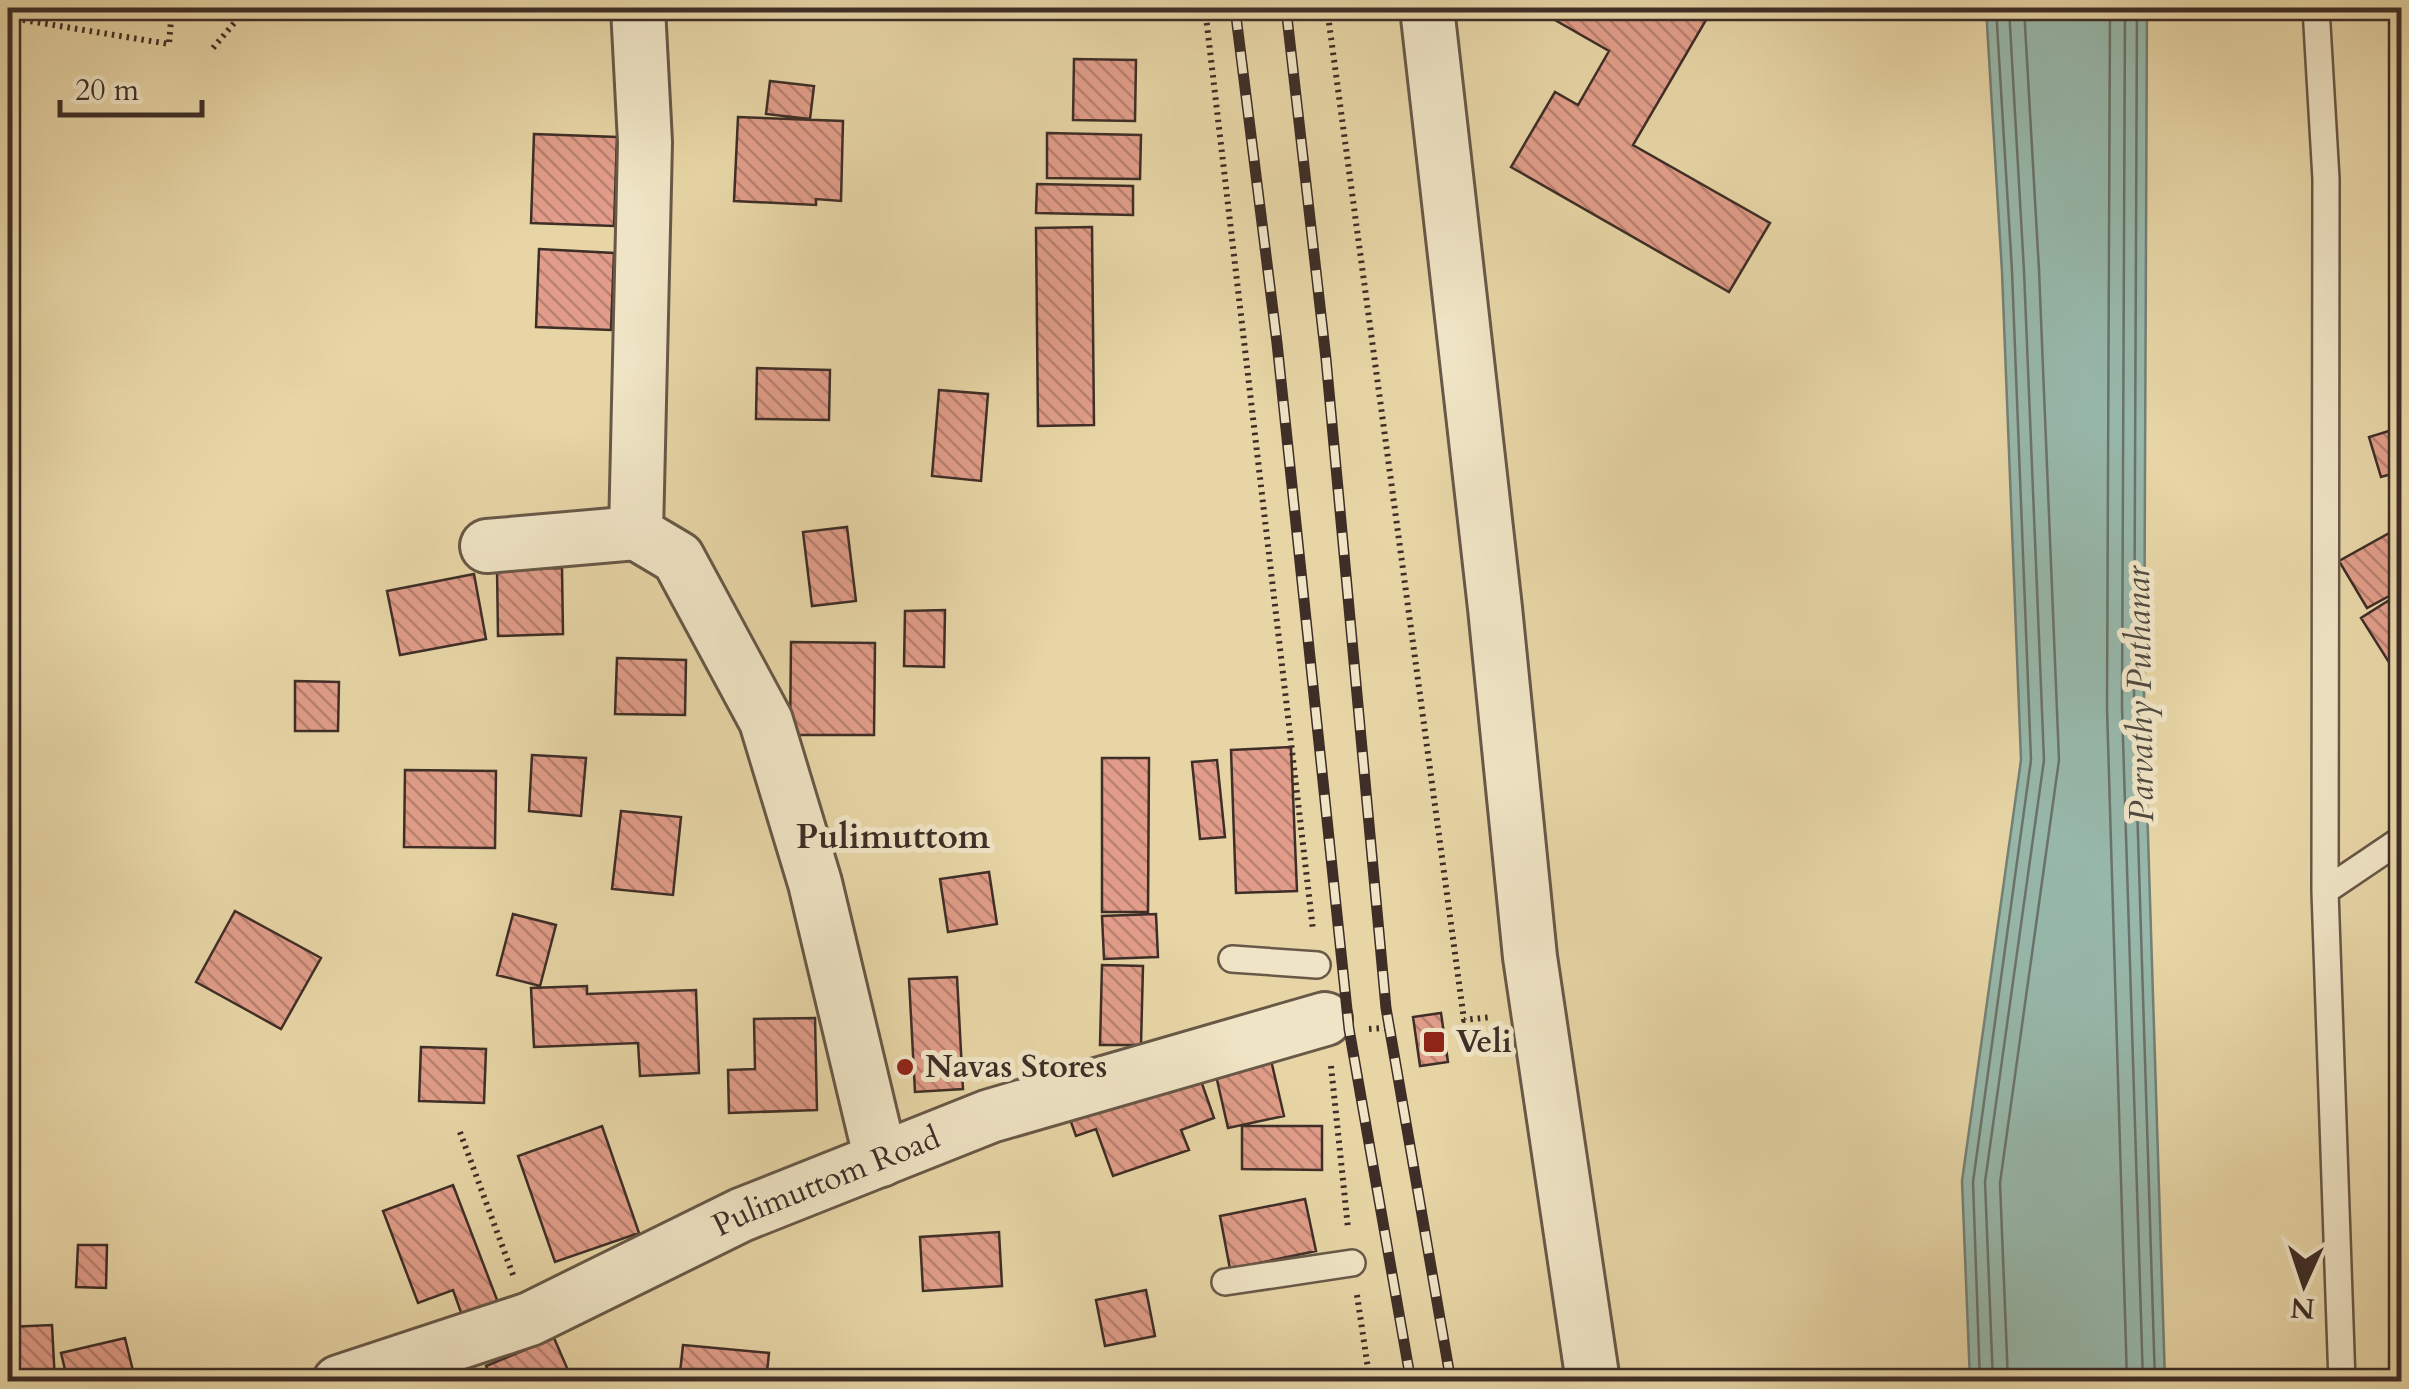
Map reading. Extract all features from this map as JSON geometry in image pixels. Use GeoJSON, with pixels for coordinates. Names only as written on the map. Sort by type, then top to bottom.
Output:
{"type":"FeatureCollection","features":[{"type":"Feature","properties":{"kind":"street"},"geometry":{"type":"LineString","coordinates":[[636,534],[644,142],[638,8]]}},
{"type":"Feature","properties":{"kind":"street"},"geometry":{"type":"LineString","coordinates":[[1427,8],[1538,1011],[1594,1382]]}},
{"type":"Feature","properties":{"kind":"street"},"geometry":{"type":"LineString","coordinates":[[487,546],[636,534],[678,558],[766,722],[815,883],[880,1160]]}},
{"type":"Feature","properties":{"kind":"street","name":"Pulimuttom Road"},"geometry":{"type":"LineString","coordinates":[[339,1382],[530,1319],[741,1215],[990,1116],[1325,1018]]}},
{"type":"Feature","properties":{"kind":"lane"},"geometry":{"type":"LineString","coordinates":[[2316,8],[2326,178],[2325,890],[2342,1382]]}},
{"type":"Feature","properties":{"kind":"lane"},"geometry":{"type":"LineString","coordinates":[[2325,890],[2402,839]]}},
{"type":"Feature","properties":{"kind":"lane"},"geometry":{"type":"LineString","coordinates":[[1232,959],[1318,964]]}},
{"type":"Feature","properties":{"kind":"lane"},"geometry":{"type":"LineString","coordinates":[[1225,1282],[1352,1263]]}},
{"type":"Feature","properties":{"kind":"path"},"geometry":{"type":"LineString","coordinates":[[23,20],[169,44],[172,8]]}},
{"type":"Feature","properties":{"kind":"path"},"geometry":{"type":"LineString","coordinates":[[213,48],[247,8]]}},
{"type":"Feature","properties":{"kind":"path"},"geometry":{"type":"LineString","coordinates":[[1205,8],[1318,964]]}},
{"type":"Feature","properties":{"kind":"path"},"geometry":{"type":"LineString","coordinates":[[1326,8],[1464,1020],[1538,1011]]}},
{"type":"Feature","properties":{"kind":"path"},"geometry":{"type":"LineString","coordinates":[[1325,1018],[1352,1263],[1370,1382]]}},
{"type":"Feature","properties":{"kind":"path"},"geometry":{"type":"LineString","coordinates":[[460,1132],[530,1319]]}},
{"type":"Feature","properties":{"kind":"water","name":"Parvathy Puthanar"},"geometry":{"type":"Polygon","coordinates":[[[1986,8],[2147,8],[2144,707],[2165,1381],[1970,1381],[1962,1181],[2021,760],[2002,272],[1986,8]]]}},
{"type":"Feature","properties":{"kind":"building"},"geometry":{"type":"Polygon","coordinates":[[[1534,8],[1713,8],[1633,145],[1770,223],[1729,292],[1511,167],[1555,92],[1578,105],[1609,51],[1534,8]]]}},
{"type":"Feature","properties":{"kind":"building"},"geometry":{"type":"Polygon","coordinates":[[[1074,59],[1136,60],[1135,121],[1073,120],[1074,59]]]}},
{"type":"Feature","properties":{"kind":"building"},"geometry":{"type":"Polygon","coordinates":[[[770,81],[814,86],[810,119],[766,114],[770,81]]]}},
{"type":"Feature","properties":{"kind":"building"},"geometry":{"type":"Polygon","coordinates":[[[738,117],[843,121],[841,201],[816,199],[816,205],[734,201],[738,117]]]}},
{"type":"Feature","properties":{"kind":"building"},"geometry":{"type":"Polygon","coordinates":[[[1047,133],[1141,135],[1140,179],[1047,178],[1047,133]]]}},
{"type":"Feature","properties":{"kind":"building"},"geometry":{"type":"Polygon","coordinates":[[[534,134],[617,137],[614,226],[531,223],[534,134]]]}},
{"type":"Feature","properties":{"kind":"building"},"geometry":{"type":"Polygon","coordinates":[[[1037,184],[1133,186],[1133,215],[1036,213],[1037,184]]]}},
{"type":"Feature","properties":{"kind":"building"},"geometry":{"type":"Polygon","coordinates":[[[1092,227],[1094,425],[1038,426],[1036,228],[1092,227]]]}},
{"type":"Feature","properties":{"kind":"building"},"geometry":{"type":"Polygon","coordinates":[[[539,249],[614,253],[611,330],[536,327],[539,249]]]}},
{"type":"Feature","properties":{"kind":"building"},"geometry":{"type":"Polygon","coordinates":[[[757,368],[830,370],[829,420],[756,419],[757,368]]]}},
{"type":"Feature","properties":{"kind":"building"},"geometry":{"type":"Polygon","coordinates":[[[939,390],[988,394],[981,481],[932,476],[939,390]]]}},
{"type":"Feature","properties":{"kind":"building"},"geometry":{"type":"Polygon","coordinates":[[[2402,427],[2402,471],[2381,477],[2369,437],[2402,427]]]}},
{"type":"Feature","properties":{"kind":"building"},"geometry":{"type":"Polygon","coordinates":[[[847,527],[856,601],[812,606],[803,532],[847,527]]]}},
{"type":"Feature","properties":{"kind":"building"},"geometry":{"type":"Polygon","coordinates":[[[2393,531],[2402,546],[2402,589],[2367,608],[2339,561],[2393,531]]]}},
{"type":"Feature","properties":{"kind":"building"},"geometry":{"type":"Polygon","coordinates":[[[562,568],[563,634],[498,636],[497,569],[562,568]]]}},
{"type":"Feature","properties":{"kind":"building"},"geometry":{"type":"Polygon","coordinates":[[[474,574],[486,639],[400,655],[387,591],[474,574]]]}},
{"type":"Feature","properties":{"kind":"building"},"geometry":{"type":"Polygon","coordinates":[[[2402,592],[2402,683],[2361,618],[2402,592]]]}},
{"type":"Feature","properties":{"kind":"building"},"geometry":{"type":"Polygon","coordinates":[[[945,610],[944,667],[904,666],[905,611],[945,610]]]}},
{"type":"Feature","properties":{"kind":"building"},"geometry":{"type":"Polygon","coordinates":[[[791,642],[875,643],[874,735],[790,735],[791,642]]]}},
{"type":"Feature","properties":{"kind":"building"},"geometry":{"type":"Polygon","coordinates":[[[617,658],[686,660],[685,715],[615,714],[617,658]]]}},
{"type":"Feature","properties":{"kind":"building"},"geometry":{"type":"Polygon","coordinates":[[[295,681],[339,682],[338,731],[295,731],[295,681]]]}},
{"type":"Feature","properties":{"kind":"building"},"geometry":{"type":"Polygon","coordinates":[[[1291,747],[1297,891],[1236,893],[1231,750],[1291,747]]]}},
{"type":"Feature","properties":{"kind":"building"},"geometry":{"type":"Polygon","coordinates":[[[532,755],[586,758],[581,816],[529,811],[532,755]]]}},
{"type":"Feature","properties":{"kind":"building"},"geometry":{"type":"Polygon","coordinates":[[[1102,758],[1149,758],[1148,912],[1102,912],[1102,758]]]}},
{"type":"Feature","properties":{"kind":"building"},"geometry":{"type":"Polygon","coordinates":[[[1217,760],[1225,837],[1200,839],[1192,762],[1217,760]]]}},
{"type":"Feature","properties":{"kind":"building"},"geometry":{"type":"Polygon","coordinates":[[[405,770],[496,771],[495,848],[404,847],[405,770]]]}},
{"type":"Feature","properties":{"kind":"building"},"geometry":{"type":"Polygon","coordinates":[[[621,811],[681,817],[673,895],[612,889],[621,811]]]}},
{"type":"Feature","properties":{"kind":"building"},"geometry":{"type":"Polygon","coordinates":[[[989,872],[997,924],[948,932],[940,879],[989,872]]]}},
{"type":"Feature","properties":{"kind":"building"},"geometry":{"type":"Polygon","coordinates":[[[235,911],[321,958],[281,1029],[196,982],[235,911]]]}},
{"type":"Feature","properties":{"kind":"building"},"geometry":{"type":"Polygon","coordinates":[[[513,914],[556,925],[540,986],[497,975],[513,914]]]}},
{"type":"Feature","properties":{"kind":"building"},"geometry":{"type":"Polygon","coordinates":[[[1156,914],[1158,957],[1104,959],[1102,916],[1156,914]]]}},
{"type":"Feature","properties":{"kind":"building"},"geometry":{"type":"Polygon","coordinates":[[[1102,965],[1143,966],[1141,1045],[1100,1045],[1102,965]]]}},
{"type":"Feature","properties":{"kind":"building"},"geometry":{"type":"Polygon","coordinates":[[[957,977],[963,1089],[915,1092],[909,979],[957,977]]]}},
{"type":"Feature","properties":{"kind":"building"},"geometry":{"type":"Polygon","coordinates":[[[587,986],[587,994],[696,990],[699,1073],[640,1076],[638,1043],[534,1047],[531,988],[587,986]]]}},
{"type":"Feature","properties":{"kind":"building"},"geometry":{"type":"Polygon","coordinates":[[[1441,1013],[1448,1062],[1420,1066],[1413,1017],[1441,1013]]]}},
{"type":"Feature","properties":{"kind":"building"},"geometry":{"type":"Polygon","coordinates":[[[815,1018],[817,1110],[729,1113],[728,1070],[755,1069],[754,1019],[815,1018]]]}},
{"type":"Feature","properties":{"kind":"building"},"geometry":{"type":"Polygon","coordinates":[[[2402,1024],[2402,1091],[2399,1091],[2402,1024]]]}},
{"type":"Feature","properties":{"kind":"building"},"geometry":{"type":"Polygon","coordinates":[[[421,1047],[486,1049],[484,1103],[419,1101],[421,1047]]]}},
{"type":"Feature","properties":{"kind":"building"},"geometry":{"type":"Polygon","coordinates":[[[1192,1055],[1214,1118],[1181,1130],[1189,1150],[1113,1176],[1096,1129],[1076,1136],[1063,1100],[1192,1055]]]}},
{"type":"Feature","properties":{"kind":"building"},"geometry":{"type":"Polygon","coordinates":[[[1271,1060],[1284,1116],[1228,1128],[1215,1071],[1271,1060]]]}},
{"type":"Feature","properties":{"kind":"building"},"geometry":{"type":"Polygon","coordinates":[[[602,1126],[639,1233],[555,1262],[518,1156],[602,1126]]]}},
{"type":"Feature","properties":{"kind":"building"},"geometry":{"type":"Polygon","coordinates":[[[1242,1126],[1322,1126],[1322,1170],[1242,1169],[1242,1126]]]}},
{"type":"Feature","properties":{"kind":"building"},"geometry":{"type":"Polygon","coordinates":[[[453,1185],[499,1305],[463,1318],[453,1290],[418,1303],[383,1211],[453,1185]]]}},
{"type":"Feature","properties":{"kind":"building"},"geometry":{"type":"Polygon","coordinates":[[[1305,1199],[1316,1251],[1230,1269],[1220,1216],[1305,1199]]]}},
{"type":"Feature","properties":{"kind":"building"},"geometry":{"type":"Polygon","coordinates":[[[999,1232],[1002,1286],[923,1291],[920,1237],[999,1232]]]}},
{"type":"Feature","properties":{"kind":"building"},"geometry":{"type":"Polygon","coordinates":[[[78,1245],[107,1245],[106,1288],[76,1287],[78,1245]]]}},
{"type":"Feature","properties":{"kind":"building"},"geometry":{"type":"Polygon","coordinates":[[[1146,1290],[1155,1336],[1105,1346],[1096,1300],[1146,1290]]]}},
{"type":"Feature","properties":{"kind":"building"},"geometry":{"type":"Polygon","coordinates":[[[52,1325],[55,1382],[8,1382],[8,1327],[52,1325]]]}},
{"type":"Feature","properties":{"kind":"building"},"geometry":{"type":"Polygon","coordinates":[[[125,1338],[134,1375],[107,1382],[68,1382],[61,1353],[125,1338]]]}},
{"type":"Feature","properties":{"kind":"building"},"geometry":{"type":"Polygon","coordinates":[[[554,1338],[571,1377],[560,1382],[493,1382],[486,1366],[554,1338]]]}},
{"type":"Feature","properties":{"kind":"building"},"geometry":{"type":"Polygon","coordinates":[[[683,1345],[769,1353],[766,1382],[679,1382],[683,1345]]]}},
{"type":"Feature","properties":{"kind":"building"},"geometry":{"type":"Polygon","coordinates":[[[625,1375],[625,1382],[590,1382],[590,1376],[625,1375]]]}},
{"type":"Feature","properties":{"kind":"railway"},"geometry":{"type":"LineString","coordinates":[[1235,8],[1277,343],[1349,1029],[1411,1382]]}},
{"type":"Feature","properties":{"kind":"railway"},"geometry":{"type":"LineString","coordinates":[[1286,8],[1326,359],[1386,1008],[1451,1382]]}},
{"type":"Feature","properties":{"kind":"place","name":"Veli"},"geometry":{"type":"Point","coordinates":[1434,1042]}},
{"type":"Feature","properties":{"kind":"place","name":"Navas Stores"},"geometry":{"type":"Point","coordinates":[905,1067]}},
{"type":"Feature","properties":{"kind":"district","name":"Pulimuttom"},"geometry":{"type":"Point","coordinates":[893,837]}}]}
